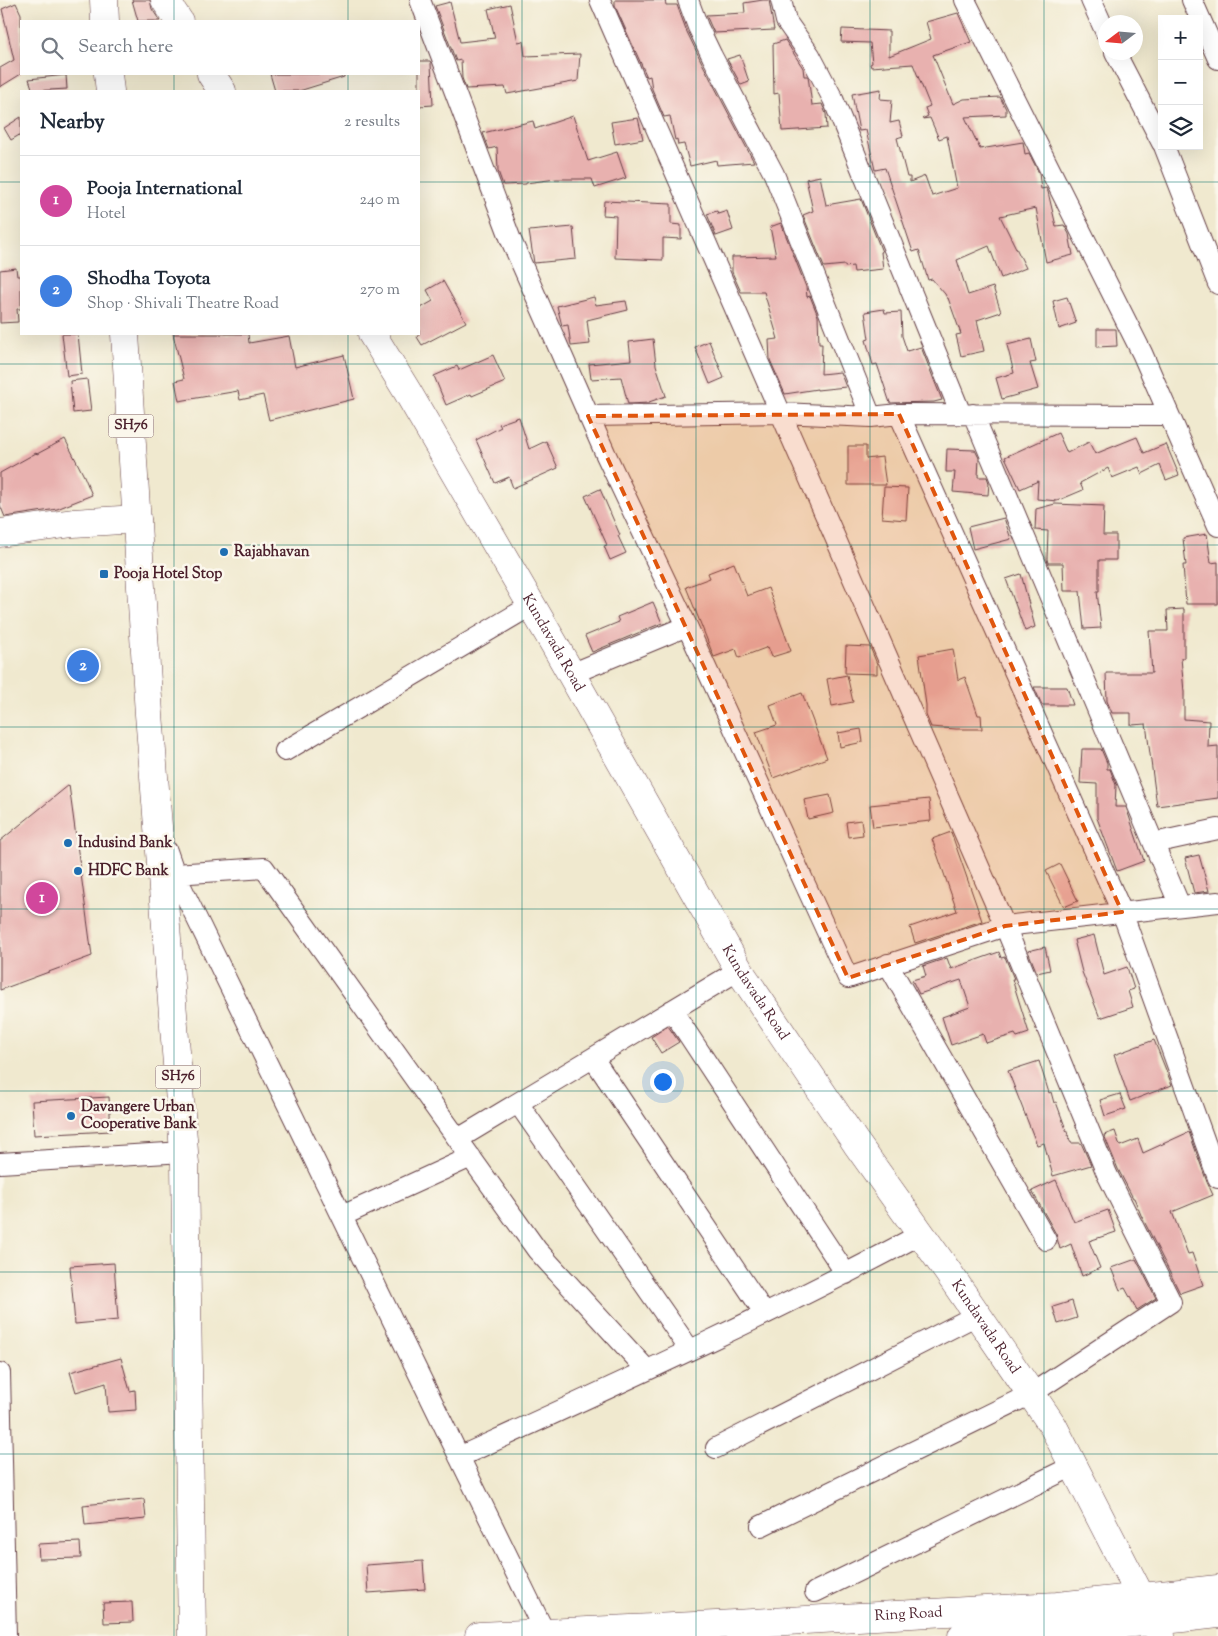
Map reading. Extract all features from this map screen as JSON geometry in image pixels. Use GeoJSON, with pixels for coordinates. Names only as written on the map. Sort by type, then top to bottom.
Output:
{"type":"FeatureCollection","features":[{"type":"Feature","properties":{"kind":"main road"},"geometry":{"type":"LineString","coordinates":[[104,0],[105,20]]}},
{"type":"Feature","properties":{"kind":"main road"},"geometry":{"type":"LineString","coordinates":[[165,0],[177,20]]}},
{"type":"Feature","properties":{"kind":"main road"},"geometry":{"type":"LineString","coordinates":[[108,75],[110,90]]}},
{"type":"Feature","properties":{"kind":"main road"},"geometry":{"type":"LineString","coordinates":[[213,75],[221,90]]}},
{"type":"Feature","properties":{"kind":"main road","name":"SH76"},"geometry":{"type":"LineString","coordinates":[[125,335],[149,714],[184,1152],[192,1636]]}},
{"type":"Feature","properties":{"kind":"main road","name":"Kundavada Road"},"geometry":{"type":"LineString","coordinates":[[373,335],[532,605],[739,970],[856,1143],[1053,1426],[1158,1629]]}},
{"type":"Feature","properties":{"kind":"main road"},"geometry":{"type":"LineString","coordinates":[[0,533],[73,523],[137,519]]}},
{"type":"Feature","properties":{"kind":"main road","name":"Ring Road"},"geometry":{"type":"LineString","coordinates":[[479,1636],[1057,1606],[1218,1589]]}},
{"type":"Feature","properties":{"kind":"main road"},"geometry":{"type":"LineString","coordinates":[[962,1636],[1059,1630],[1158,1629],[1218,1614]]}},
{"type":"Feature","properties":{"kind":"street"},"geometry":{"type":"LineString","coordinates":[[420,0],[511,240],[588,416],[687,626],[848,978],[1005,926],[1218,902]]}},
{"type":"Feature","properties":{"kind":"street"},"geometry":{"type":"LineString","coordinates":[[600,0],[1005,926],[1107,1174],[1171,1302],[1031,1394],[761,1526]]}},
{"type":"Feature","properties":{"kind":"street"},"geometry":{"type":"LineString","coordinates":[[688,0],[712,56],[774,174],[871,417]]}},
{"type":"Feature","properties":{"kind":"street"},"geometry":{"type":"LineString","coordinates":[[781,0],[786,21],[810,55],[833,99],[1180,906]]}},
{"type":"Feature","properties":{"kind":"street"},"geometry":{"type":"LineString","coordinates":[[965,0],[1142,353],[1218,526]]}},
{"type":"Feature","properties":{"kind":"street"},"geometry":{"type":"LineString","coordinates":[[1091,0],[1098,15]]}},
{"type":"Feature","properties":{"kind":"street"},"geometry":{"type":"LineString","coordinates":[[1192,0],[1218,59]]}},
{"type":"Feature","properties":{"kind":"street"},"geometry":{"type":"LineString","coordinates":[[1119,60],[1158,135]]}},
{"type":"Feature","properties":{"kind":"street"},"geometry":{"type":"LineString","coordinates":[[1166,150],[1218,284]]}},
{"type":"Feature","properties":{"kind":"street"},"geometry":{"type":"LineString","coordinates":[[588,416],[781,413],[871,417],[899,414],[1168,415]]}},
{"type":"Feature","properties":{"kind":"street"},"geometry":{"type":"LineString","coordinates":[[899,414],[1122,912],[1218,1178]]}},
{"type":"Feature","properties":{"kind":"street"},"geometry":{"type":"LineString","coordinates":[[285,750],[532,605]]}},
{"type":"Feature","properties":{"kind":"street"},"geometry":{"type":"LineString","coordinates":[[571,674],[687,626]]}},
{"type":"Feature","properties":{"kind":"street"},"geometry":{"type":"LineString","coordinates":[[158,824],[175,874],[545,1633]]}},
{"type":"Feature","properties":{"kind":"street"},"geometry":{"type":"LineString","coordinates":[[1154,843],[1218,829]]}},
{"type":"Feature","properties":{"kind":"street"},"geometry":{"type":"LineString","coordinates":[[175,874],[264,868],[537,1250],[647,1370]]}},
{"type":"Feature","properties":{"kind":"street"},"geometry":{"type":"LineString","coordinates":[[888,964],[1046,1240]]}},
{"type":"Feature","properties":{"kind":"street"},"geometry":{"type":"LineString","coordinates":[[458,1139],[739,970]]}},
{"type":"Feature","properties":{"kind":"street"},"geometry":{"type":"LineString","coordinates":[[672,1010],[846,1274]]}},
{"type":"Feature","properties":{"kind":"street"},"geometry":{"type":"LineString","coordinates":[[593,1058],[765,1314]]}},
{"type":"Feature","properties":{"kind":"street"},"geometry":{"type":"LineString","coordinates":[[518,1103],[690,1350]]}},
{"type":"Feature","properties":{"kind":"street"},"geometry":{"type":"LineString","coordinates":[[0,1163],[184,1152]]}},
{"type":"Feature","properties":{"kind":"street"},"geometry":{"type":"LineString","coordinates":[[342,1216],[471,1157]]}},
{"type":"Feature","properties":{"kind":"street"},"geometry":{"type":"LineString","coordinates":[[459,1457],[765,1314],[846,1274],[920,1234]]}},
{"type":"Feature","properties":{"kind":"street"},"geometry":{"type":"LineString","coordinates":[[716,1448],[977,1315]]}},
{"type":"Feature","properties":{"kind":"street"},"geometry":{"type":"LineString","coordinates":[[0,1373],[6,1636]]}},
{"type":"Feature","properties":{"kind":"street"},"geometry":{"type":"LineString","coordinates":[[815,1592],[1073,1466]]}},
{"type":"Feature","properties":{"kind":"highlighted area"},"geometry":{"type":"Polygon","coordinates":[[[899,414],[1122,912],[1005,926],[848,978],[588,416],[899,414]]]}},
{"type":"Feature","properties":{"kind":"building"},"geometry":{"type":"Polygon","coordinates":[[[132,0],[150,0],[152,9],[159,20],[138,20],[132,0]]]}},
{"type":"Feature","properties":{"kind":"building"},"geometry":{"type":"Polygon","coordinates":[[[615,0],[665,0],[666,5],[677,5],[701,61],[754,162],[717,165],[716,160],[690,166],[684,144],[678,145],[677,139],[675,140],[670,116],[664,117],[652,89],[650,76],[647,77],[615,6],[615,0]]]}},
{"type":"Feature","properties":{"kind":"building"},"geometry":{"type":"Polygon","coordinates":[[[769,0],[774,30],[714,33],[706,15],[745,13],[744,3],[769,0]]]}},
{"type":"Feature","properties":{"kind":"building"},"geometry":{"type":"Polygon","coordinates":[[[450,2],[460,42],[495,38],[488,9],[510,4],[518,42],[523,41],[525,56],[580,54],[578,81],[507,94],[505,87],[466,89],[462,78],[461,60],[456,61],[435,6],[450,2]]]}},
{"type":"Feature","properties":{"kind":"building"},"geometry":{"type":"Polygon","coordinates":[[[16,3],[21,14],[20,75],[0,87],[0,68],[14,60],[2,9],[16,3]]]}},
{"type":"Feature","properties":{"kind":"building"},"geometry":{"type":"Polygon","coordinates":[[[958,13],[971,42],[933,55],[953,104],[964,99],[1000,97],[1006,109],[1006,115],[965,117],[980,149],[1023,142],[1025,154],[1029,153],[1039,173],[1041,189],[1046,188],[1048,192],[1056,226],[1064,225],[1069,234],[1073,255],[1046,262],[1036,208],[1000,216],[1026,268],[1001,278],[989,246],[957,260],[968,295],[993,287],[1001,312],[977,320],[984,351],[961,356],[956,335],[961,334],[948,298],[932,279],[928,280],[919,250],[913,252],[885,168],[875,170],[866,130],[859,131],[852,94],[881,89],[880,99],[892,100],[890,123],[899,121],[903,136],[897,138],[907,177],[910,177],[910,182],[925,176],[932,196],[957,188],[947,136],[939,139],[930,118],[922,119],[928,116],[925,108],[930,106],[913,64],[871,67],[870,43],[841,42],[842,29],[889,31],[889,56],[931,39],[926,22],[958,13]]]}},
{"type":"Feature","properties":{"kind":"building"},"geometry":{"type":"Polygon","coordinates":[[[785,40],[803,68],[804,76],[808,76],[812,105],[822,104],[826,114],[827,128],[782,131],[779,93],[774,94],[773,44],[785,40]]]}},
{"type":"Feature","properties":{"kind":"building"},"geometry":{"type":"Polygon","coordinates":[[[740,55],[749,82],[741,85],[727,59],[740,55]]]}},
{"type":"Feature","properties":{"kind":"building"},"geometry":{"type":"Polygon","coordinates":[[[420,61],[430,61],[433,105],[420,106],[420,61]]]}},
{"type":"Feature","properties":{"kind":"building"},"geometry":{"type":"Polygon","coordinates":[[[66,75],[67,89],[33,90],[29,79],[66,75]]]}},
{"type":"Feature","properties":{"kind":"building"},"geometry":{"type":"Polygon","coordinates":[[[270,75],[344,75],[344,77],[302,90],[275,90],[270,75]]]}},
{"type":"Feature","properties":{"kind":"building"},"geometry":{"type":"Polygon","coordinates":[[[573,116],[588,161],[617,152],[626,178],[595,188],[592,179],[556,179],[526,184],[503,185],[498,171],[497,147],[489,149],[483,133],[533,121],[535,129],[573,116]]]}},
{"type":"Feature","properties":{"kind":"building"},"geometry":{"type":"Polygon","coordinates":[[[20,118],[20,135],[11,140],[4,128],[20,118]]]}},
{"type":"Feature","properties":{"kind":"building"},"geometry":{"type":"Polygon","coordinates":[[[638,118],[643,139],[615,144],[611,122],[638,118]]]}},
{"type":"Feature","properties":{"kind":"building"},"geometry":{"type":"Polygon","coordinates":[[[820,176],[826,205],[861,199],[882,252],[883,269],[854,272],[853,266],[824,267],[803,215],[813,211],[806,179],[820,176]]]}},
{"type":"Feature","properties":{"kind":"building"},"geometry":{"type":"Polygon","coordinates":[[[604,201],[671,204],[671,224],[681,225],[681,239],[663,238],[663,260],[615,258],[616,216],[603,215],[604,201]]]}},
{"type":"Feature","properties":{"kind":"building"},"geometry":{"type":"Polygon","coordinates":[[[717,211],[718,214],[727,211],[733,230],[716,236],[707,214],[717,211]]]}},
{"type":"Feature","properties":{"kind":"building"},"geometry":{"type":"Polygon","coordinates":[[[781,223],[806,287],[807,297],[810,296],[818,316],[819,344],[822,344],[821,374],[840,372],[846,387],[785,394],[770,360],[769,340],[778,339],[764,292],[741,292],[732,272],[732,257],[776,256],[770,227],[781,223]]]}},
{"type":"Feature","properties":{"kind":"building"},"geometry":{"type":"Polygon","coordinates":[[[573,227],[576,259],[534,263],[529,231],[573,227]]]}},
{"type":"Feature","properties":{"kind":"building"},"geometry":{"type":"Polygon","coordinates":[[[16,268],[17,276],[20,276],[20,309],[17,309],[18,322],[0,323],[0,270],[16,268]]]}},
{"type":"Feature","properties":{"kind":"building"},"geometry":{"type":"Polygon","coordinates":[[[443,281],[466,322],[422,345],[417,337],[420,335],[420,308],[433,301],[427,290],[443,281]]]}},
{"type":"Feature","properties":{"kind":"building"},"geometry":{"type":"Polygon","coordinates":[[[594,297],[596,305],[626,301],[628,310],[587,320],[590,344],[571,346],[568,325],[562,326],[557,306],[594,297]]]}},
{"type":"Feature","properties":{"kind":"building"},"geometry":{"type":"Polygon","coordinates":[[[1067,297],[1076,323],[1059,329],[1053,301],[1067,297]]]}},
{"type":"Feature","properties":{"kind":"building"},"geometry":{"type":"Polygon","coordinates":[[[884,309],[885,313],[901,312],[902,336],[907,351],[921,347],[942,400],[934,402],[890,403],[877,364],[873,365],[866,340],[869,339],[865,312],[884,309]]]}},
{"type":"Feature","properties":{"kind":"building"},"geometry":{"type":"Polygon","coordinates":[[[1097,329],[1116,329],[1117,346],[1097,347],[1097,329]]]}},
{"type":"Feature","properties":{"kind":"building"},"geometry":{"type":"Polygon","coordinates":[[[62,335],[78,335],[82,374],[67,376],[62,335]]]}},
{"type":"Feature","properties":{"kind":"building"},"geometry":{"type":"Polygon","coordinates":[[[173,335],[248,335],[249,343],[289,336],[295,367],[344,355],[354,399],[269,420],[263,395],[240,400],[238,391],[179,401],[175,381],[184,379],[173,335]]]}},
{"type":"Feature","properties":{"kind":"building"},"geometry":{"type":"Polygon","coordinates":[[[653,339],[656,365],[666,396],[649,403],[628,404],[621,377],[591,379],[589,364],[631,360],[629,342],[653,339]]]}},
{"type":"Feature","properties":{"kind":"building"},"geometry":{"type":"Polygon","coordinates":[[[1031,339],[1036,362],[1030,363],[1038,389],[1002,399],[996,378],[1014,373],[1007,345],[1031,339]]]}},
{"type":"Feature","properties":{"kind":"building"},"geometry":{"type":"Polygon","coordinates":[[[709,341],[724,378],[710,384],[695,347],[709,341]]]}},
{"type":"Feature","properties":{"kind":"building"},"geometry":{"type":"Polygon","coordinates":[[[493,355],[505,382],[446,405],[434,376],[457,366],[459,370],[493,355]]]}},
{"type":"Feature","properties":{"kind":"building"},"geometry":{"type":"Polygon","coordinates":[[[87,379],[91,411],[73,413],[70,381],[87,379]]]}},
{"type":"Feature","properties":{"kind":"building"},"geometry":{"type":"Polygon","coordinates":[[[519,417],[529,449],[546,441],[558,468],[513,488],[509,477],[495,483],[476,440],[501,427],[499,424],[519,417]]]}},
{"type":"Feature","properties":{"kind":"building"},"geometry":{"type":"Polygon","coordinates":[[[1058,433],[1067,453],[1089,442],[1095,454],[1137,437],[1144,453],[1166,444],[1179,475],[1166,480],[1160,465],[1142,474],[1139,467],[1112,478],[1108,468],[1080,483],[1083,490],[1057,501],[1037,499],[1038,481],[1020,489],[1005,457],[1058,433]]]}},
{"type":"Feature","properties":{"kind":"building"},"geometry":{"type":"Polygon","coordinates":[[[65,439],[92,495],[57,509],[5,517],[0,505],[0,473],[65,439]]]}},
{"type":"Feature","properties":{"kind":"building"},"geometry":{"type":"Polygon","coordinates":[[[848,446],[866,446],[866,459],[882,457],[886,485],[848,485],[848,446]]]}},
{"type":"Feature","properties":{"kind":"building"},"geometry":{"type":"Polygon","coordinates":[[[947,449],[975,450],[979,458],[978,477],[987,477],[989,483],[988,495],[953,492],[955,472],[946,472],[947,449]]]}},
{"type":"Feature","properties":{"kind":"building"},"geometry":{"type":"Polygon","coordinates":[[[884,487],[908,488],[906,520],[882,518],[884,487]]]}},
{"type":"Feature","properties":{"kind":"building"},"geometry":{"type":"Polygon","coordinates":[[[600,489],[626,553],[610,560],[604,546],[607,545],[585,496],[600,489]]]}},
{"type":"Feature","properties":{"kind":"building"},"geometry":{"type":"Polygon","coordinates":[[[1055,504],[1104,506],[1103,535],[1116,535],[1116,560],[1099,560],[1099,591],[1097,591],[1101,628],[1084,629],[1080,591],[1064,591],[1063,563],[1048,563],[1048,531],[1035,530],[1036,509],[1055,504]]]}},
{"type":"Feature","properties":{"kind":"building"},"geometry":{"type":"Polygon","coordinates":[[[1004,518],[1011,539],[973,549],[968,527],[1004,518]]]}},
{"type":"Feature","properties":{"kind":"building"},"geometry":{"type":"Polygon","coordinates":[[[1207,534],[1211,563],[1218,562],[1218,604],[1186,604],[1183,565],[1186,565],[1183,538],[1207,534]]]}},
{"type":"Feature","properties":{"kind":"building"},"geometry":{"type":"Polygon","coordinates":[[[734,563],[747,596],[768,588],[791,651],[772,657],[768,647],[739,658],[736,649],[714,657],[686,587],[710,578],[708,573],[734,563]]]}},
{"type":"Feature","properties":{"kind":"building"},"geometry":{"type":"Polygon","coordinates":[[[1021,574],[1035,627],[1025,631],[1006,579],[1021,574]]]}},
{"type":"Feature","properties":{"kind":"building"},"geometry":{"type":"Polygon","coordinates":[[[653,602],[662,623],[592,652],[585,636],[619,622],[617,617],[653,602]]]}},
{"type":"Feature","properties":{"kind":"building"},"geometry":{"type":"Polygon","coordinates":[[[1184,609],[1184,658],[1181,658],[1184,719],[1209,721],[1208,747],[1218,746],[1218,798],[1157,806],[1146,724],[1131,725],[1131,713],[1112,713],[1107,701],[1106,673],[1152,673],[1149,631],[1168,631],[1167,610],[1184,609]]]}},
{"type":"Feature","properties":{"kind":"building"},"geometry":{"type":"Polygon","coordinates":[[[846,646],[870,647],[877,664],[877,674],[845,673],[846,646]]]}},
{"type":"Feature","properties":{"kind":"building"},"geometry":{"type":"Polygon","coordinates":[[[953,649],[958,680],[965,677],[978,715],[981,715],[982,729],[931,727],[926,715],[919,655],[953,649]]]}},
{"type":"Feature","properties":{"kind":"building"},"geometry":{"type":"Polygon","coordinates":[[[847,675],[853,702],[832,706],[827,679],[847,675]]]}},
{"type":"Feature","properties":{"kind":"building"},"geometry":{"type":"Polygon","coordinates":[[[1034,687],[1067,687],[1073,705],[1042,705],[1034,687]]]}},
{"type":"Feature","properties":{"kind":"building"},"geometry":{"type":"Polygon","coordinates":[[[802,693],[827,758],[773,778],[756,732],[777,725],[770,705],[802,693]]]}},
{"type":"Feature","properties":{"kind":"building"},"geometry":{"type":"Polygon","coordinates":[[[861,729],[863,742],[840,747],[838,733],[861,729]]]}},
{"type":"Feature","properties":{"kind":"building"},"geometry":{"type":"Polygon","coordinates":[[[1082,749],[1101,749],[1107,763],[1107,769],[1110,769],[1116,785],[1115,807],[1126,807],[1144,861],[1117,871],[1097,818],[1097,784],[1080,783],[1082,749]]]}},
{"type":"Feature","properties":{"kind":"building"},"geometry":{"type":"Polygon","coordinates":[[[69,785],[92,956],[0,990],[0,841],[69,785]]]}},
{"type":"Feature","properties":{"kind":"building"},"geometry":{"type":"Polygon","coordinates":[[[830,795],[834,813],[808,819],[804,800],[830,795]]]}},
{"type":"Feature","properties":{"kind":"building"},"geometry":{"type":"Polygon","coordinates":[[[929,799],[931,821],[873,827],[870,805],[929,799]]]}},
{"type":"Feature","properties":{"kind":"building"},"geometry":{"type":"Polygon","coordinates":[[[861,820],[863,835],[848,837],[846,822],[861,820]]]}},
{"type":"Feature","properties":{"kind":"building"},"geometry":{"type":"Polygon","coordinates":[[[951,832],[982,921],[915,943],[910,927],[957,911],[932,839],[951,832]]]}},
{"type":"Feature","properties":{"kind":"building"},"geometry":{"type":"Polygon","coordinates":[[[1199,855],[1209,891],[1194,893],[1185,858],[1199,855]]]}},
{"type":"Feature","properties":{"kind":"building"},"geometry":{"type":"Polygon","coordinates":[[[1060,864],[1078,901],[1064,907],[1046,871],[1060,864]]]}},
{"type":"Feature","properties":{"kind":"building"},"geometry":{"type":"Polygon","coordinates":[[[1094,935],[1104,975],[1127,967],[1134,989],[1128,991],[1133,1007],[1100,1018],[1082,972],[1074,940],[1094,935]]]}},
{"type":"Feature","properties":{"kind":"building"},"geometry":{"type":"Polygon","coordinates":[[[1045,947],[1050,970],[1037,973],[1028,951],[1045,947]]]}},
{"type":"Feature","properties":{"kind":"building"},"geometry":{"type":"Polygon","coordinates":[[[999,952],[1001,958],[1005,957],[1014,979],[1012,979],[1029,1033],[1017,1037],[1015,1034],[986,1043],[983,1034],[951,1045],[942,1017],[970,1007],[961,980],[919,994],[912,980],[926,976],[923,966],[947,958],[951,969],[999,952]]]}},
{"type":"Feature","properties":{"kind":"building"},"geometry":{"type":"Polygon","coordinates":[[[668,1026],[679,1042],[661,1053],[651,1037],[668,1026]]]}},
{"type":"Feature","properties":{"kind":"building"},"geometry":{"type":"Polygon","coordinates":[[[1154,1040],[1172,1085],[1130,1101],[1114,1055],[1154,1040]]]}},
{"type":"Feature","properties":{"kind":"building"},"geometry":{"type":"Polygon","coordinates":[[[1039,1061],[1049,1093],[1051,1092],[1054,1103],[1056,1102],[1071,1143],[1081,1143],[1091,1165],[1053,1176],[1044,1143],[1037,1145],[1008,1071],[1039,1061]]]}},
{"type":"Feature","properties":{"kind":"building"},"geometry":{"type":"Polygon","coordinates":[[[1120,1094],[1126,1109],[1105,1116],[1100,1100],[1120,1094]]]}},
{"type":"Feature","properties":{"kind":"building","name":"Davangere Urban Cooperative Bank"},"geometry":{"type":"Polygon","coordinates":[[[109,1097],[111,1131],[34,1135],[32,1101],[109,1097]]]}},
{"type":"Feature","properties":{"kind":"building"},"geometry":{"type":"Polygon","coordinates":[[[1115,1131],[1120,1146],[1138,1139],[1143,1153],[1189,1132],[1213,1195],[1172,1212],[1188,1254],[1192,1253],[1203,1285],[1180,1293],[1118,1169],[1104,1135],[1115,1131]]]}},
{"type":"Feature","properties":{"kind":"building"},"geometry":{"type":"Polygon","coordinates":[[[1056,1180],[1074,1222],[1108,1210],[1116,1232],[1089,1241],[1100,1268],[1082,1276],[1071,1244],[1060,1249],[1056,1234],[1032,1191],[1056,1180]]]}},
{"type":"Feature","properties":{"kind":"building"},"geometry":{"type":"Polygon","coordinates":[[[1136,1259],[1156,1298],[1137,1310],[1125,1288],[1120,1290],[1111,1268],[1136,1259]]]}},
{"type":"Feature","properties":{"kind":"building"},"geometry":{"type":"Polygon","coordinates":[[[114,1263],[118,1320],[75,1324],[70,1266],[114,1263]]]}},
{"type":"Feature","properties":{"kind":"building"},"geometry":{"type":"Polygon","coordinates":[[[1072,1301],[1077,1318],[1058,1324],[1053,1307],[1072,1301]]]}},
{"type":"Feature","properties":{"kind":"building"},"geometry":{"type":"Polygon","coordinates":[[[121,1358],[130,1391],[135,1390],[136,1410],[108,1412],[106,1383],[76,1392],[70,1372],[121,1358]]]}},
{"type":"Feature","properties":{"kind":"building"},"geometry":{"type":"Polygon","coordinates":[[[144,1499],[146,1519],[85,1525],[83,1505],[144,1499]]]}},
{"type":"Feature","properties":{"kind":"building"},"geometry":{"type":"Polygon","coordinates":[[[80,1542],[81,1558],[39,1559],[38,1544],[80,1542]]]}},
{"type":"Feature","properties":{"kind":"building"},"geometry":{"type":"Polygon","coordinates":[[[423,1561],[425,1589],[368,1593],[366,1565],[423,1561]]]}},
{"type":"Feature","properties":{"kind":"building"},"geometry":{"type":"Polygon","coordinates":[[[132,1602],[133,1622],[104,1623],[103,1603],[132,1602]]]}},
{"type":"Feature","properties":{"kind":"place","name":"Rajabhavan"},"geometry":{"type":"Point","coordinates":[224,552]}},
{"type":"Feature","properties":{"kind":"place","name":"Pooja Hotel Stop"},"geometry":{"type":"Point","coordinates":[104,574]}},
{"type":"Feature","properties":{"kind":"place","name":"Shodha Toyota"},"geometry":{"type":"Point","coordinates":[83,666]}},
{"type":"Feature","properties":{"kind":"place","name":"Indusind Bank"},"geometry":{"type":"Point","coordinates":[68,843]}},
{"type":"Feature","properties":{"kind":"place","name":"HDFC Bank"},"geometry":{"type":"Point","coordinates":[78,871]}},
{"type":"Feature","properties":{"kind":"place","name":"Pooja International"},"geometry":{"type":"Point","coordinates":[42,898]}},
{"type":"Feature","properties":{"kind":"place","name":"Davangere Urban Cooperative Bank"},"geometry":{"type":"Point","coordinates":[71,1116]}}]}
